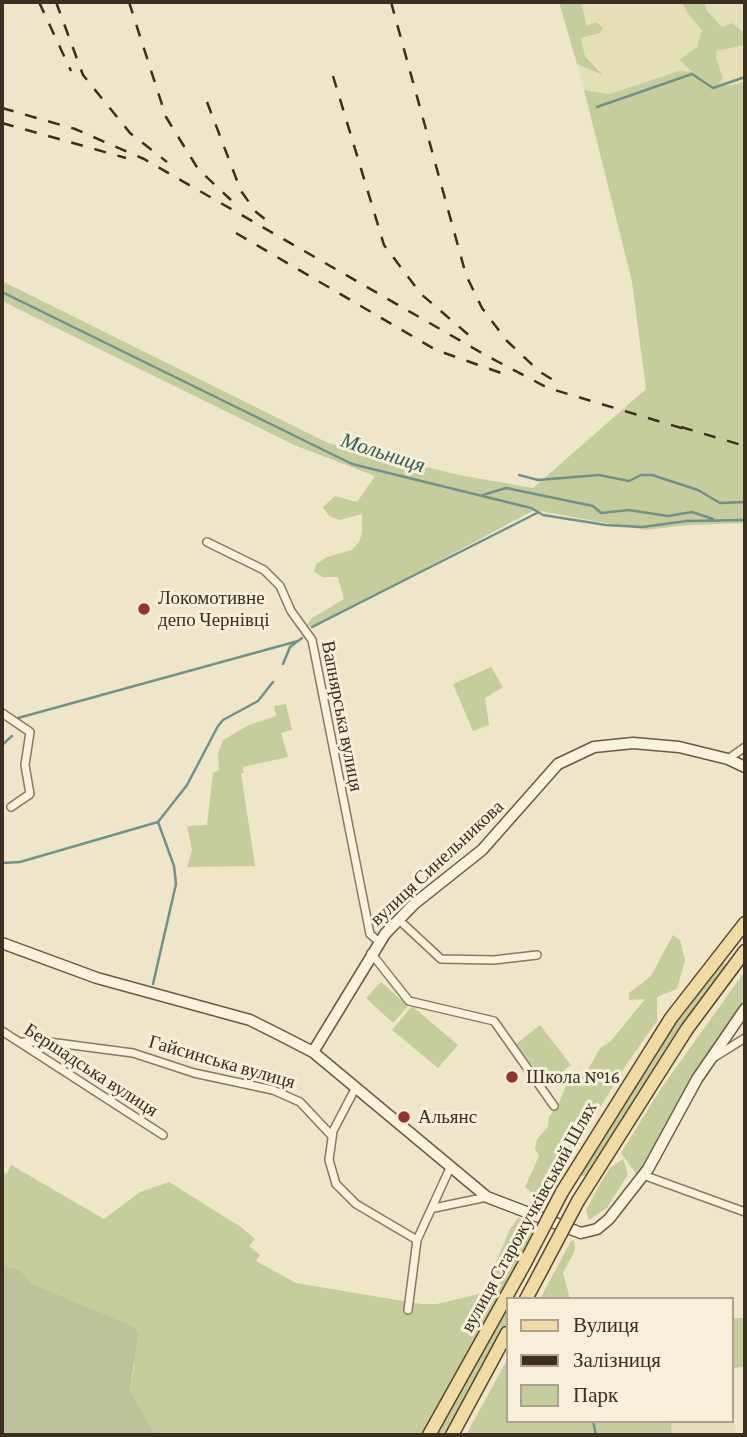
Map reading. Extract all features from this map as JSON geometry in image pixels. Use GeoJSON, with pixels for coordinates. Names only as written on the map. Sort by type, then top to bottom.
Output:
{"type":"FeatureCollection","features":[{"type":"Feature","properties":{"kind":"main road","name":"вулиця Старожучківський Шлях"},"geometry":{"type":"LineString","coordinates":[[506,1297],[562,1192],[664,1029],[720,952],[745,923]]}},
{"type":"Feature","properties":{"kind":"main road","name":"вулиця Старожучківський Шлях"},"geometry":{"type":"LineString","coordinates":[[527,1297],[585,1188],[687,1029],[745,951]]}},
{"type":"Feature","properties":{"kind":"main road"},"geometry":{"type":"LineString","coordinates":[[720,952],[734,964]]}},
{"type":"Feature","properties":{"kind":"main road"},"geometry":{"type":"LineString","coordinates":[[570,1179],[585,1188]]}},
{"type":"Feature","properties":{"kind":"main road","name":"вулиця Старожучківський Шлях"},"geometry":{"type":"LineString","coordinates":[[429,1435],[505,1299]]}},
{"type":"Feature","properties":{"kind":"main road","name":"вулиця Старожучківський Шлях"},"geometry":{"type":"LineString","coordinates":[[452,1435],[505,1337]]}},
{"type":"Feature","properties":{"kind":"street","name":"Вапнярська вулиця"},"geometry":{"type":"LineString","coordinates":[[207,542],[264,570],[280,586],[290,611],[313,640],[370,934],[379,942]]}},
{"type":"Feature","properties":{"kind":"street"},"geometry":{"type":"LineString","coordinates":[[2,713],[30,732],[25,765],[30,794],[11,807]]}},
{"type":"Feature","properties":{"kind":"street","name":"вулиця Синельникова"},"geometry":{"type":"LineString","coordinates":[[313,1052],[371,953],[398,919],[482,850],[558,764],[594,747],[633,743],[679,747],[728,759],[745,767]]}},
{"type":"Feature","properties":{"kind":"street"},"geometry":{"type":"LineString","coordinates":[[728,759],[745,747]]}},
{"type":"Feature","properties":{"kind":"street"},"geometry":{"type":"LineString","coordinates":[[398,919],[441,959],[494,960],[537,955]]}},
{"type":"Feature","properties":{"kind":"street"},"geometry":{"type":"LineString","coordinates":[[2,943],[97,978],[250,1020],[313,1052],[487,1197],[580,1233],[597,1229],[609,1219],[643,1175],[712,1058],[745,1009]]}},
{"type":"Feature","properties":{"kind":"street"},"geometry":{"type":"LineString","coordinates":[[371,953],[409,1001],[494,1021],[555,1106]]}},
{"type":"Feature","properties":{"kind":"street","name":"Бершадська вулиця"},"geometry":{"type":"LineString","coordinates":[[2,1031],[23,1042],[163,1135]]}},
{"type":"Feature","properties":{"kind":"street"},"geometry":{"type":"LineString","coordinates":[[712,1058],[745,1038]]}},
{"type":"Feature","properties":{"kind":"street","name":"Гайсинська вулиця"},"geometry":{"type":"LineString","coordinates":[[23,1042],[49,1042],[133,1054],[194,1073],[273,1090],[300,1102],[332,1136]]}},
{"type":"Feature","properties":{"kind":"street"},"geometry":{"type":"LineString","coordinates":[[355,1089],[332,1136],[330,1168],[340,1191],[356,1204],[417,1240]]}},
{"type":"Feature","properties":{"kind":"street"},"geometry":{"type":"LineString","coordinates":[[408,1310],[417,1240],[434,1208],[450,1168]]}},
{"type":"Feature","properties":{"kind":"street"},"geometry":{"type":"LineString","coordinates":[[643,1175],[745,1212]]}},
{"type":"Feature","properties":{"kind":"street"},"geometry":{"type":"LineString","coordinates":[[434,1208],[487,1197]]}},
{"type":"Feature","properties":{"kind":"shaded area"},"geometry":{"type":"Polygon","coordinates":[[[581,2],[745,2],[745,82],[727,86],[679,71],[609,94],[584,90],[577,64],[602,74],[585,56],[581,35],[600,33],[593,26],[588,27],[581,2]]]}},
{"type":"Feature","properties":{"kind":"shaded area"},"geometry":{"type":"Polygon","coordinates":[[[733,1412],[736,1435],[672,1435],[671,1423],[733,1423],[733,1412]]]}},
{"type":"Feature","properties":{"kind":"green space"},"geometry":{"type":"Polygon","coordinates":[[[559,2],[581,2],[587,26],[596,22],[603,28],[600,33],[581,38],[585,56],[603,75],[577,64],[559,2]]]}},
{"type":"Feature","properties":{"kind":"green space"},"geometry":{"type":"Polygon","coordinates":[[[682,2],[705,2],[707,11],[722,27],[732,23],[745,34],[745,45],[717,51],[716,58],[723,78],[719,83],[727,86],[745,82],[745,523],[645,530],[534,510],[314,628],[307,625],[312,618],[344,599],[338,577],[323,577],[314,572],[316,564],[327,557],[352,550],[362,533],[362,514],[339,520],[329,516],[323,507],[335,496],[357,502],[375,476],[294,445],[2,301],[2,281],[328,443],[459,475],[533,488],[646,389],[632,282],[584,90],[609,94],[679,71],[693,72],[679,60],[697,47],[702,30],[682,2]]]}},
{"type":"Feature","properties":{"kind":"green space"},"geometry":{"type":"Polygon","coordinates":[[[491,667],[503,687],[485,698],[489,725],[473,731],[453,684],[491,667]]]}},
{"type":"Feature","properties":{"kind":"green space"},"geometry":{"type":"Polygon","coordinates":[[[286,704],[292,730],[281,733],[288,757],[243,767],[244,773],[241,773],[255,866],[187,867],[192,850],[187,826],[207,825],[213,773],[219,770],[218,754],[223,740],[249,725],[276,716],[274,706],[286,704]]]}},
{"type":"Feature","properties":{"kind":"green space"},"geometry":{"type":"Polygon","coordinates":[[[673,935],[680,940],[685,960],[677,989],[657,997],[657,1021],[626,1065],[550,1190],[542,1198],[537,1197],[525,1187],[539,1156],[535,1149],[537,1139],[548,1127],[549,1117],[560,1101],[568,1080],[585,1075],[600,1048],[611,1041],[645,999],[629,1000],[629,993],[651,976],[673,935]]]}},
{"type":"Feature","properties":{"kind":"green space"},"geometry":{"type":"Polygon","coordinates":[[[722,960],[727,966],[683,1026],[587,1176],[580,1176],[579,1171],[675,1020],[722,960]]]}},
{"type":"Feature","properties":{"kind":"green space"},"geometry":{"type":"Polygon","coordinates":[[[745,971],[745,1001],[637,1175],[621,1153],[660,1090],[745,971]]]}},
{"type":"Feature","properties":{"kind":"green space"},"geometry":{"type":"Polygon","coordinates":[[[381,982],[408,1006],[393,1023],[366,998],[381,982]]]}},
{"type":"Feature","properties":{"kind":"green space"},"geometry":{"type":"Polygon","coordinates":[[[412,1006],[458,1045],[438,1068],[392,1030],[412,1006]]]}},
{"type":"Feature","properties":{"kind":"green space"},"geometry":{"type":"Polygon","coordinates":[[[540,1025],[571,1065],[547,1084],[516,1044],[540,1025]]]}},
{"type":"Feature","properties":{"kind":"green space"},"geometry":{"type":"Polygon","coordinates":[[[623,1159],[628,1174],[607,1208],[589,1220],[586,1210],[600,1184],[610,1168],[623,1159]]]}},
{"type":"Feature","properties":{"kind":"green space"},"geometry":{"type":"Polygon","coordinates":[[[11,1165],[104,1219],[140,1192],[169,1182],[241,1227],[255,1239],[249,1246],[260,1255],[256,1261],[296,1283],[421,1304],[437,1304],[483,1293],[510,1229],[518,1218],[535,1221],[537,1230],[424,1435],[156,1435],[130,1390],[134,1367],[134,1328],[33,1284],[19,1269],[2,1266],[2,1172],[7,1174],[11,1165]]]}},
{"type":"Feature","properties":{"kind":"green space"},"geometry":{"type":"Polygon","coordinates":[[[574,1240],[575,1250],[563,1273],[569,1297],[541,1297],[574,1240]]]}},
{"type":"Feature","properties":{"kind":"green space"},"geometry":{"type":"Polygon","coordinates":[[[2,1266],[19,1269],[33,1284],[134,1327],[138,1334],[130,1390],[156,1435],[2,1435],[2,1266]]]}},
{"type":"Feature","properties":{"kind":"green space"},"geometry":{"type":"Polygon","coordinates":[[[505,1307],[505,1326],[453,1424],[447,1435],[436,1435],[505,1307]]]}},
{"type":"Feature","properties":{"kind":"green space"},"geometry":{"type":"Polygon","coordinates":[[[733,1318],[745,1318],[745,1366],[733,1369],[733,1318]]]}},
{"type":"Feature","properties":{"kind":"green space"},"geometry":{"type":"Polygon","coordinates":[[[505,1364],[505,1423],[671,1423],[672,1435],[466,1435],[505,1364]]]}},
{"type":"Feature","properties":{"kind":"waterway"},"geometry":{"type":"LineString","coordinates":[[597,107],[692,74],[713,88],[745,77]]}},
{"type":"Feature","properties":{"kind":"waterway","name":"Мольниця"},"geometry":{"type":"LineString","coordinates":[[2,292],[352,464],[531,508],[543,515],[606,525],[642,527],[687,521],[745,520]]}},
{"type":"Feature","properties":{"kind":"waterway"},"geometry":{"type":"LineString","coordinates":[[519,475],[538,480],[599,475],[629,481],[641,475],[652,475],[698,490],[720,503],[745,502]]}},
{"type":"Feature","properties":{"kind":"waterway"},"geometry":{"type":"LineString","coordinates":[[483,495],[506,488],[593,506],[601,513],[629,510],[668,516],[692,512],[713,519]]}},
{"type":"Feature","properties":{"kind":"waterway"},"geometry":{"type":"LineString","coordinates":[[312,627],[537,513]]}},
{"type":"Feature","properties":{"kind":"waterway"},"geometry":{"type":"LineString","coordinates":[[283,664],[290,647],[302,638]]}},
{"type":"Feature","properties":{"kind":"waterway"},"geometry":{"type":"LineString","coordinates":[[18,718],[298,641]]}},
{"type":"Feature","properties":{"kind":"waterway"},"geometry":{"type":"LineString","coordinates":[[2,863],[20,862],[158,822],[187,785],[218,726],[223,720],[258,701],[273,682]]}},
{"type":"Feature","properties":{"kind":"waterway"},"geometry":{"type":"LineString","coordinates":[[2,745],[12,736]]}},
{"type":"Feature","properties":{"kind":"waterway"},"geometry":{"type":"LineString","coordinates":[[153,984],[176,884],[174,866],[158,822]]}},
{"type":"Feature","properties":{"kind":"waterway"},"geometry":{"type":"LineString","coordinates":[[593,1423],[596,1435]]}},
{"type":"Feature","properties":{"kind":"railway"},"geometry":{"type":"LineString","coordinates":[[39,2],[71,71]]}},
{"type":"Feature","properties":{"kind":"railway"},"geometry":{"type":"LineString","coordinates":[[56,2],[83,75],[130,133],[167,162]]}},
{"type":"Feature","properties":{"kind":"railway"},"geometry":{"type":"LineString","coordinates":[[129,2],[166,117],[198,169],[231,200]]}},
{"type":"Feature","properties":{"kind":"railway"},"geometry":{"type":"LineString","coordinates":[[391,2],[466,275],[482,308],[507,341],[540,372],[560,384]]}},
{"type":"Feature","properties":{"kind":"railway"},"geometry":{"type":"LineString","coordinates":[[333,76],[384,245],[421,294],[471,337]]}},
{"type":"Feature","properties":{"kind":"railway"},"geometry":{"type":"LineString","coordinates":[[207,102],[241,191],[256,212],[271,224]]}},
{"type":"Feature","properties":{"kind":"railway"},"geometry":{"type":"LineString","coordinates":[[2,108],[75,129],[144,159],[487,356],[548,388],[688,430]]}},
{"type":"Feature","properties":{"kind":"railway"},"geometry":{"type":"LineString","coordinates":[[2,123],[126,158]]}},
{"type":"Feature","properties":{"kind":"railway"},"geometry":{"type":"LineString","coordinates":[[236,233],[436,350],[504,374]]}},
{"type":"Feature","properties":{"kind":"railway"},"geometry":{"type":"LineString","coordinates":[[681,427],[745,446]]}},
{"type":"Feature","properties":{"kind":"place","name":"Локомотивне депо Чернівці"},"geometry":{"type":"Point","coordinates":[144,609]}},
{"type":"Feature","properties":{"kind":"place","name":"Школа №16"},"geometry":{"type":"Point","coordinates":[512,1077]}},
{"type":"Feature","properties":{"kind":"place","name":"Альянс"},"geometry":{"type":"Point","coordinates":[404,1117]}}]}
